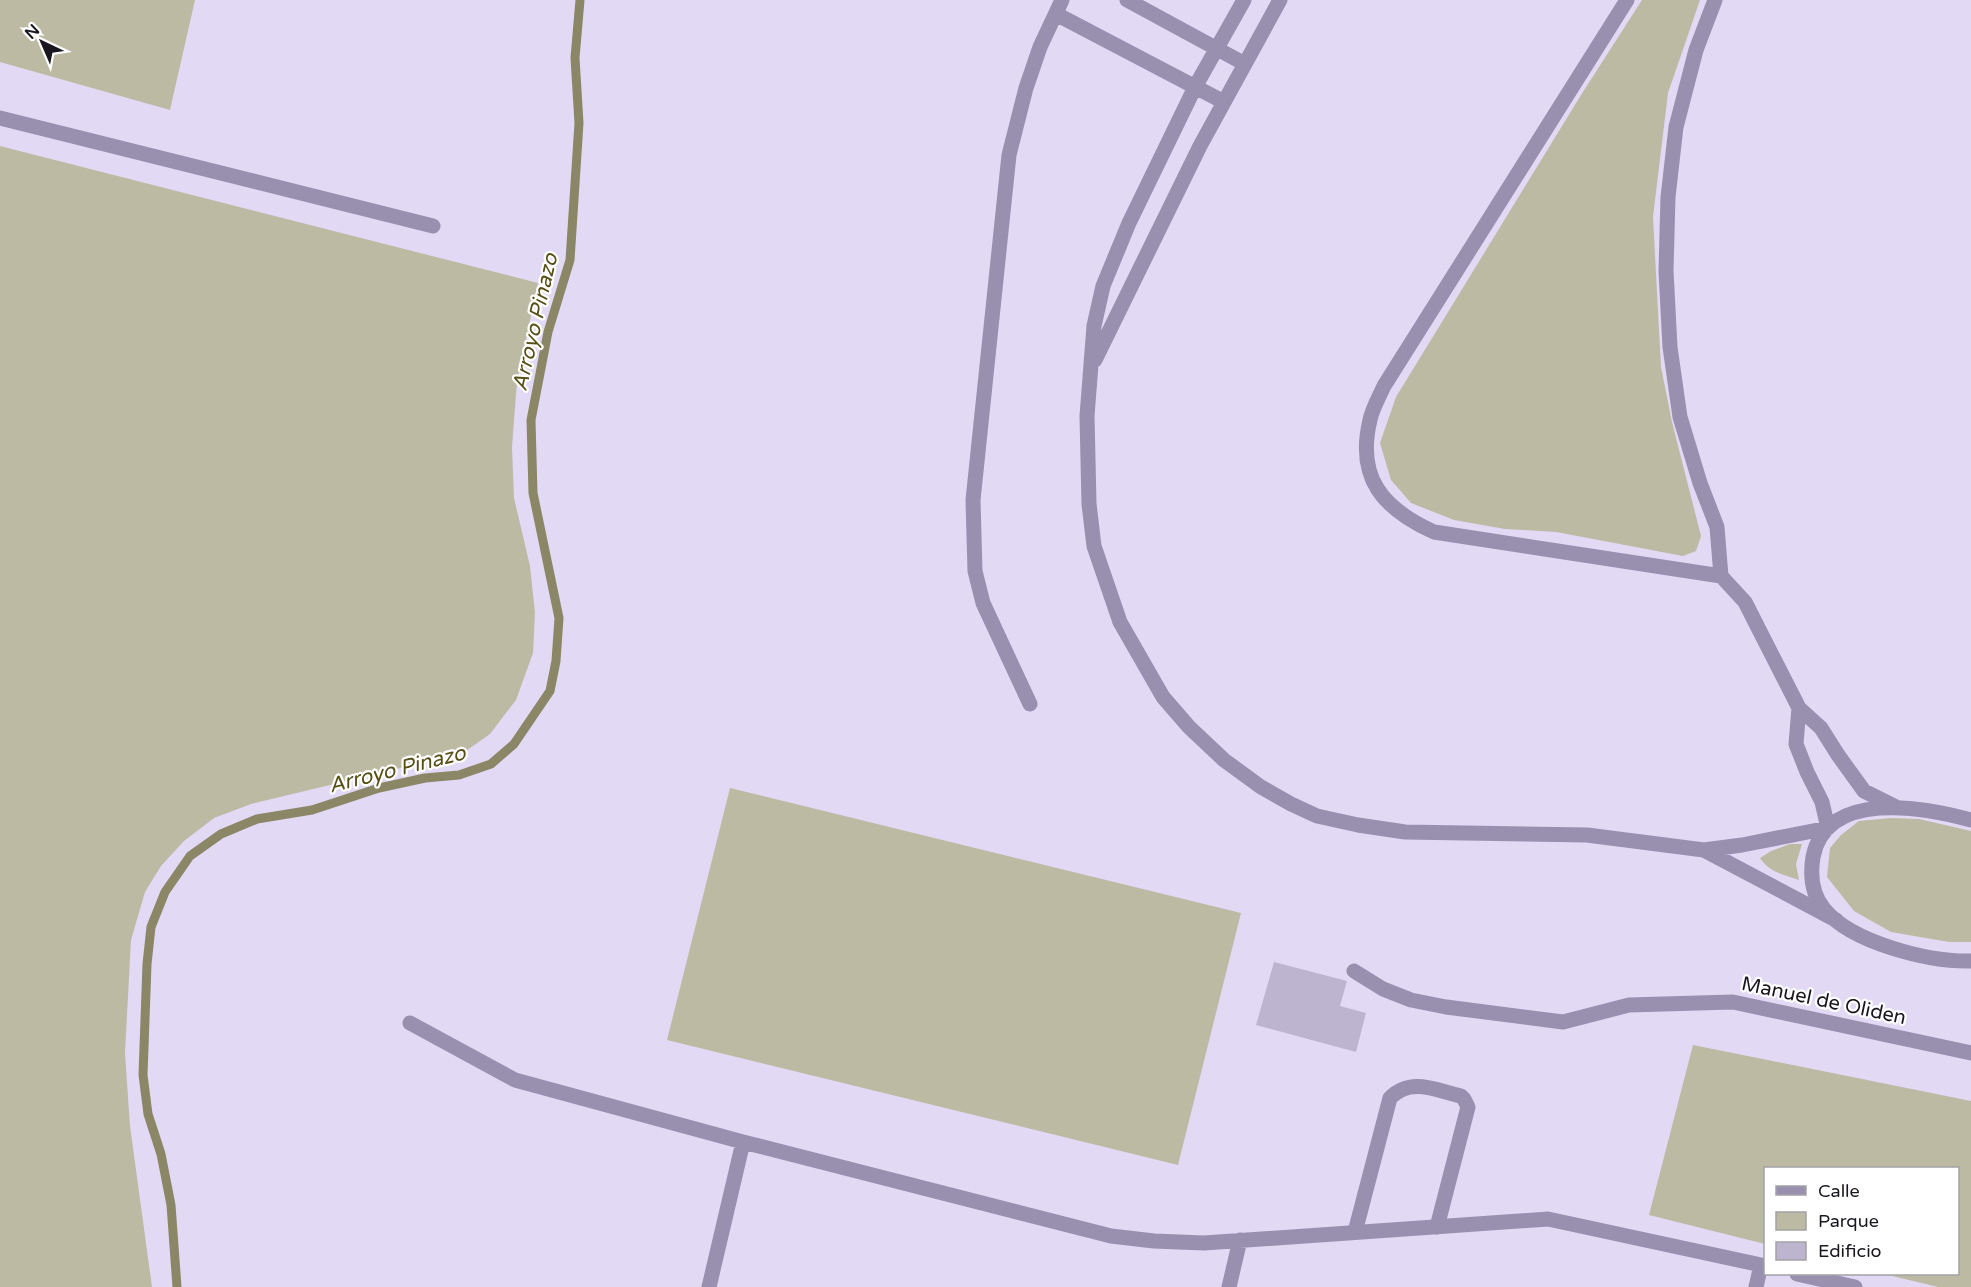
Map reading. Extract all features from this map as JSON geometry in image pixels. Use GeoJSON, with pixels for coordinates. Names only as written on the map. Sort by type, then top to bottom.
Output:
{"type":"FeatureCollection","features":[{"type":"Feature","properties":{"kind":"street"},"geometry":{"type":"LineString","coordinates":[[1128,0],[1245,64]]}},
{"type":"Feature","properties":{"kind":"street"},"geometry":{"type":"LineString","coordinates":[[1244,0],[1196,87],[1129,223],[1103,286],[1094,326],[1087,416],[1089,504],[1094,546],[1120,622],[1163,697],[1189,727],[1224,760],[1261,787],[1317,816],[1358,825],[1405,832],[1587,835],[1704,850],[1828,828]]}},
{"type":"Feature","properties":{"kind":"street"},"geometry":{"type":"LineString","coordinates":[[1091,369],[1175,196],[1280,0]]}},
{"type":"Feature","properties":{"kind":"street"},"geometry":{"type":"LineString","coordinates":[[1627,0],[1384,386],[1370,418],[1365,448],[1369,473],[1381,495],[1397,512],[1434,532],[1721,576]]}},
{"type":"Feature","properties":{"kind":"street"},"geometry":{"type":"LineString","coordinates":[[1715,0],[1696,50],[1676,127],[1668,197],[1666,271],[1670,347],[1680,417],[1700,483],[1717,526],[1721,576],[1744,602],[1799,708],[1821,728],[1864,791],[1896,807]]}},
{"type":"Feature","properties":{"kind":"street"},"geometry":{"type":"LineString","coordinates":[[1030,704],[983,603],[975,571],[973,500],[1009,155],[1026,88],[1040,47],[1059,7],[1224,102]]}},
{"type":"Feature","properties":{"kind":"street"},"geometry":{"type":"LineString","coordinates":[[0,118],[433,226]]}},
{"type":"Feature","properties":{"kind":"street"},"geometry":{"type":"LineString","coordinates":[[1799,708],[1796,744],[1822,802],[1828,828]]}},
{"type":"Feature","properties":{"kind":"street"},"geometry":{"type":"LineString","coordinates":[[1836,920],[1823,908],[1815,893],[1810,873],[1815,847],[1828,828],[1842,817],[1868,809],[1896,807],[1932,810],[1971,820]]}},
{"type":"Feature","properties":{"kind":"street"},"geometry":{"type":"LineString","coordinates":[[1704,850],[1857,933],[1893,949],[1930,958],[1971,961]]}},
{"type":"Feature","properties":{"kind":"street","name":"Manuel de Oliden"},"geometry":{"type":"LineString","coordinates":[[1354,971],[1383,989],[1411,1000],[1446,1007],[1563,1022],[1629,1005],[1733,1002],[1971,1053]]}},
{"type":"Feature","properties":{"kind":"street"},"geometry":{"type":"LineString","coordinates":[[410,1023],[515,1080],[743,1142],[1111,1236],[1204,1243],[1548,1220],[1763,1266],[1756,1287]]}},
{"type":"Feature","properties":{"kind":"street"},"geometry":{"type":"LineString","coordinates":[[1355,1232],[1390,1098],[1399,1089],[1414,1085],[1461,1096],[1468,1107],[1437,1227]]}},
{"type":"Feature","properties":{"kind":"street"},"geometry":{"type":"LineString","coordinates":[[709,1287],[743,1142]]}},
{"type":"Feature","properties":{"kind":"street"},"geometry":{"type":"LineString","coordinates":[[1229,1287],[1240,1240]]}},
{"type":"Feature","properties":{"kind":"street"},"geometry":{"type":"LineString","coordinates":[[1801,1275],[1855,1287]]}},
{"type":"Feature","properties":{"kind":"green space"},"geometry":{"type":"Polygon","coordinates":[[[0,0],[195,0],[170,110],[0,62],[0,0]]]}},
{"type":"Feature","properties":{"kind":"green space"},"geometry":{"type":"Polygon","coordinates":[[[1642,0],[1700,0],[1668,93],[1653,217],[1661,367],[1672,422],[1701,536],[1696,551],[1683,556],[1556,532],[1505,529],[1454,520],[1411,503],[1391,480],[1380,443],[1396,397],[1581,95],[1642,0]]]}},
{"type":"Feature","properties":{"kind":"green space"},"geometry":{"type":"Polygon","coordinates":[[[0,146],[538,283],[517,381],[512,447],[514,498],[530,566],[535,613],[533,653],[516,700],[490,734],[463,753],[251,804],[214,818],[184,841],[161,866],[145,892],[131,940],[125,1053],[130,1126],[152,1287],[0,1287],[0,146]]]}},
{"type":"Feature","properties":{"kind":"green space"},"geometry":{"type":"Polygon","coordinates":[[[730,788],[1241,913],[1178,1165],[667,1040],[730,788]]]}},
{"type":"Feature","properties":{"kind":"green space"},"geometry":{"type":"Polygon","coordinates":[[[1891,818],[1919,819],[1971,831],[1971,942],[1949,942],[1891,932],[1854,911],[1827,877],[1830,848],[1841,835],[1859,821],[1891,818]]]}},
{"type":"Feature","properties":{"kind":"green space"},"geometry":{"type":"Polygon","coordinates":[[[1790,844],[1802,844],[1796,864],[1799,880],[1772,870],[1760,858],[1790,844]]]}},
{"type":"Feature","properties":{"kind":"green space"},"geometry":{"type":"Polygon","coordinates":[[[1693,1045],[1971,1101],[1971,1287],[1938,1287],[1888,1275],[1959,1275],[1959,1167],[1764,1167],[1764,1244],[1649,1215],[1693,1045]]]}},
{"type":"Feature","properties":{"kind":"building"},"geometry":{"type":"Polygon","coordinates":[[[1274,962],[1347,981],[1340,1006],[1366,1013],[1356,1052],[1256,1025],[1274,962]]]}},
{"type":"Feature","properties":{"kind":"waterway","name":"Arroyo Pinazo"},"geometry":{"type":"LineString","coordinates":[[177,1287],[171,1205],[161,1154],[148,1114],[143,1075],[147,964],[151,927],[165,892],[190,856],[221,834],[257,819],[312,810],[379,788],[425,778],[459,775],[491,764],[514,744],[550,691],[556,661],[559,618],[533,493],[531,420],[548,332],[570,260],[579,123],[575,58],[580,0]]}}]}
